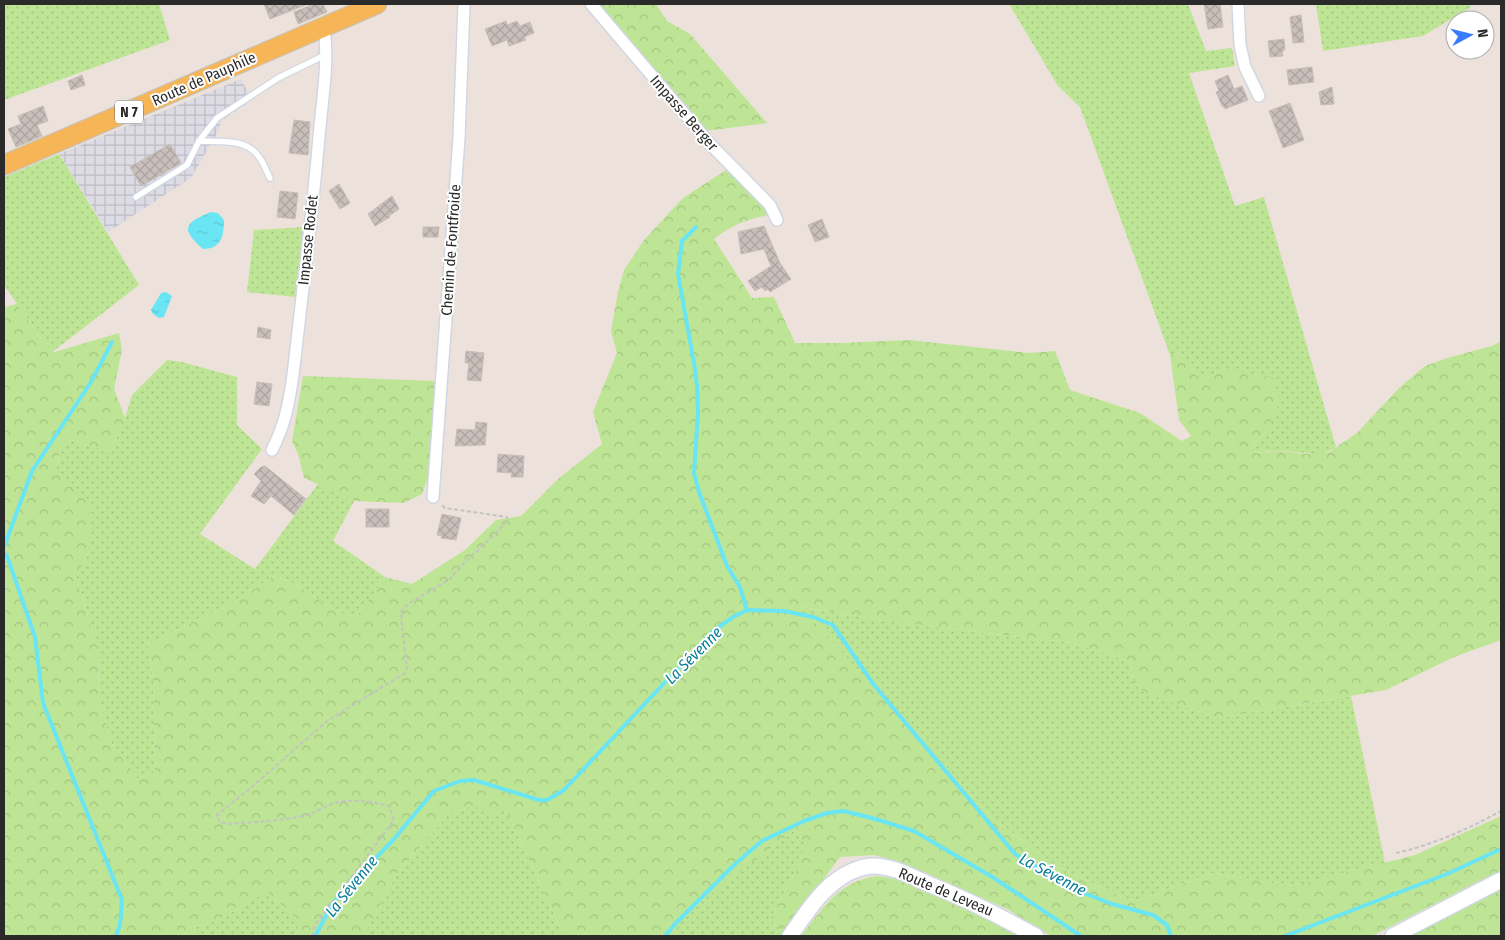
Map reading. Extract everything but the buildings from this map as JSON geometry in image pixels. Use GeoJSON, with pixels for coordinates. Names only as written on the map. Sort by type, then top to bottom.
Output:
{"type":"FeatureCollection","features":[{"type":"Feature","properties":{"kind":"main road","name":"Route de Pauphile"},"geometry":{"type":"LineString","coordinates":[[4,166],[324,27],[370,5]]}},
{"type":"Feature","properties":{"kind":"street","name":"Chemin de Fontfroide"},"geometry":{"type":"LineString","coordinates":[[433,497],[459,138],[464,4]]}},
{"type":"Feature","properties":{"kind":"street","name":"Impasse Berger"},"geometry":{"type":"LineString","coordinates":[[591,4],[710,145],[770,205],[777,220]]}},
{"type":"Feature","properties":{"kind":"street"},"geometry":{"type":"LineString","coordinates":[[1238,4],[1240,45],[1245,66],[1259,96]]}},
{"type":"Feature","properties":{"kind":"street","name":"Impasse Rodet"},"geometry":{"type":"LineString","coordinates":[[272,450],[282,430],[288,408],[293,375],[317,159],[325,55],[324,27]]}},
{"type":"Feature","properties":{"kind":"street","name":"Route de Leveau"},"geometry":{"type":"LineString","coordinates":[[790,936],[832,884],[858,869],[871,866],[897,870],[955,894],[1036,936]]}},
{"type":"Feature","properties":{"kind":"street"},"geometry":{"type":"LineString","coordinates":[[1393,936],[1501,880]]}},
{"type":"Feature","properties":{"kind":"lane"},"geometry":{"type":"LineString","coordinates":[[136,197],[187,165],[199,141],[217,118],[294,69],[325,55]]}},
{"type":"Feature","properties":{"kind":"lane"},"geometry":{"type":"LineString","coordinates":[[199,141],[232,142],[247,147],[260,157],[270,178]]}},
{"type":"Feature","properties":{"kind":"path"},"geometry":{"type":"LineString","coordinates":[[312,936],[315,925],[394,820],[389,806],[371,802],[339,802],[302,817],[229,824],[220,822],[216,816],[327,721],[405,673],[407,668],[402,612],[408,604],[450,579],[460,567],[508,522],[507,517],[445,508],[433,497]]}},
{"type":"Feature","properties":{"kind":"path"},"geometry":{"type":"LineString","coordinates":[[1396,853],[1417,848],[1501,812]]}},
{"type":"Feature","properties":{"kind":"shaded area"},"geometry":{"type":"Polygon","coordinates":[[[241,79],[252,100],[221,121],[219,130],[191,178],[108,232],[59,154],[241,79]]]}},
{"type":"Feature","properties":{"kind":"green space"},"geometry":{"type":"Polygon","coordinates":[[[4,4],[159,4],[170,40],[4,100],[4,4]]]}},
{"type":"Feature","properties":{"kind":"green space"},"geometry":{"type":"Polygon","coordinates":[[[598,4],[656,4],[667,21],[690,34],[767,123],[705,131],[598,4]]]}},
{"type":"Feature","properties":{"kind":"green space"},"geometry":{"type":"Polygon","coordinates":[[[1009,4],[1188,4],[1206,51],[1232,48],[1235,66],[1189,73],[1235,206],[1264,197],[1336,447],[1330,451],[1316,454],[1281,451],[1256,453],[1254,443],[1267,432],[1227,369],[1199,380],[1182,354],[1170,355],[1080,107],[1058,86],[1009,4]]]}},
{"type":"Feature","properties":{"kind":"green space"},"geometry":{"type":"Polygon","coordinates":[[[1316,4],[1469,4],[1471,7],[1466,10],[1445,10],[1445,23],[1423,36],[1323,51],[1316,4]]]}},
{"type":"Feature","properties":{"kind":"green space"},"geometry":{"type":"Polygon","coordinates":[[[59,154],[139,285],[51,353],[4,285],[4,177],[59,154]]]}},
{"type":"Feature","properties":{"kind":"green space"},"geometry":{"type":"Polygon","coordinates":[[[726,170],[761,202],[769,215],[740,223],[714,239],[752,298],[774,297],[795,343],[909,340],[1029,353],[1055,351],[1070,390],[1140,413],[1182,441],[1191,436],[1179,420],[1170,355],[1182,354],[1199,380],[1227,369],[1273,378],[1280,402],[1267,432],[1254,443],[1256,453],[1281,451],[1304,454],[1329,452],[1357,433],[1400,387],[1425,366],[1492,346],[1501,341],[1501,640],[1454,657],[1386,690],[1217,718],[1144,692],[1134,683],[1130,661],[1072,643],[893,622],[801,607],[992,817],[1056,866],[1134,902],[1212,873],[1292,886],[1415,855],[1501,816],[1501,872],[1481,880],[1372,936],[1051,936],[1007,909],[901,862],[874,855],[840,857],[783,934],[770,919],[796,871],[806,844],[795,830],[679,918],[676,936],[564,936],[506,810],[488,816],[474,805],[449,814],[398,872],[363,936],[299,936],[298,920],[267,891],[224,917],[195,927],[193,936],[4,936],[4,307],[17,304],[51,353],[119,333],[122,350],[114,389],[125,418],[111,451],[64,439],[56,468],[85,497],[90,507],[88,554],[76,577],[98,649],[99,700],[112,744],[138,779],[155,770],[153,678],[147,645],[236,601],[274,576],[297,585],[331,608],[356,618],[385,577],[412,584],[465,550],[496,520],[521,516],[558,479],[602,444],[593,412],[617,353],[611,331],[624,270],[644,240],[683,198],[726,170]]]}},
{"type":"Feature","properties":{"kind":"green space"},"geometry":{"type":"Polygon","coordinates":[[[305,227],[295,297],[247,292],[254,230],[305,227]]]}},
{"type":"Feature","properties":{"kind":"green space"},"geometry":{"type":"Polygon","coordinates":[[[167,360],[182,362],[237,377],[237,425],[262,449],[200,534],[255,569],[318,484],[354,501],[333,541],[385,577],[356,619],[331,608],[297,585],[274,576],[236,601],[147,645],[153,678],[155,770],[138,779],[112,744],[99,700],[98,649],[76,577],[88,554],[56,469],[64,439],[111,451],[125,418],[132,395],[167,360]]]}},
{"type":"Feature","properties":{"kind":"green space"},"geometry":{"type":"Polygon","coordinates":[[[303,376],[437,381],[429,475],[422,494],[404,503],[354,501],[304,478],[298,454],[292,441],[303,376]]]}},
{"type":"Feature","properties":{"kind":"green space"},"geometry":{"type":"Polygon","coordinates":[[[800,607],[893,622],[1072,643],[1130,661],[1134,683],[1144,692],[1217,718],[1351,696],[1385,863],[1292,886],[1212,873],[1134,902],[1056,866],[992,817],[800,607]]]}},
{"type":"Feature","properties":{"kind":"green space"},"geometry":{"type":"Polygon","coordinates":[[[474,805],[506,810],[564,936],[363,936],[398,872],[449,814],[474,805]]]}},
{"type":"Feature","properties":{"kind":"green space"},"geometry":{"type":"Polygon","coordinates":[[[795,830],[806,844],[796,871],[770,919],[783,934],[781,936],[676,936],[678,918],[795,830]]]}},
{"type":"Feature","properties":{"kind":"green space"},"geometry":{"type":"Polygon","coordinates":[[[876,876],[896,879],[924,889],[1021,936],[801,936],[824,906],[841,890],[863,879],[876,876]]]}},
{"type":"Feature","properties":{"kind":"green space"},"geometry":{"type":"Polygon","coordinates":[[[1501,889],[1501,936],[1407,936],[1494,892],[1501,889]]]}},
{"type":"Feature","properties":{"kind":"green space"},"geometry":{"type":"Polygon","coordinates":[[[267,891],[298,920],[299,936],[193,936],[195,927],[224,917],[267,891]]]}},
{"type":"Feature","properties":{"kind":"water"},"geometry":{"type":"Polygon","coordinates":[[[211,212],[218,213],[224,220],[222,236],[214,247],[203,249],[191,236],[188,227],[195,220],[211,212]]]}},
{"type":"Feature","properties":{"kind":"water"},"geometry":{"type":"Polygon","coordinates":[[[166,292],[172,296],[164,317],[159,318],[151,310],[161,293],[166,292]]]}},
{"type":"Feature","properties":{"kind":"waterway"},"geometry":{"type":"LineString","coordinates":[[696,227],[682,241],[678,274],[697,386],[698,412],[694,473],[699,492],[727,566],[740,587],[747,610]]}},
{"type":"Feature","properties":{"kind":"waterway"},"geometry":{"type":"LineString","coordinates":[[4,547],[32,471],[91,382],[112,342]]}},
{"type":"Feature","properties":{"kind":"waterway"},"geometry":{"type":"LineString","coordinates":[[4,553],[7,556],[35,637],[43,703],[122,900],[120,925],[116,936]]}},
{"type":"Feature","properties":{"kind":"waterway","name":"La Sévenne"},"geometry":{"type":"LineString","coordinates":[[315,936],[333,903],[393,840],[434,791],[460,781],[474,780],[539,800],[547,800],[564,790],[712,632],[733,617],[747,610],[784,611],[813,617],[833,625],[874,685],[1015,854],[1076,890],[1112,904],[1153,915],[1167,925],[1171,936]]}},
{"type":"Feature","properties":{"kind":"waterway"},"geometry":{"type":"LineString","coordinates":[[665,936],[735,864],[762,841],[804,821],[827,813],[843,811],[914,831],[994,878],[1081,936]]}},
{"type":"Feature","properties":{"kind":"waterway","name":"La Sévenne"},"geometry":{"type":"LineString","coordinates":[[1285,936],[1447,874],[1501,849]]}}]}
